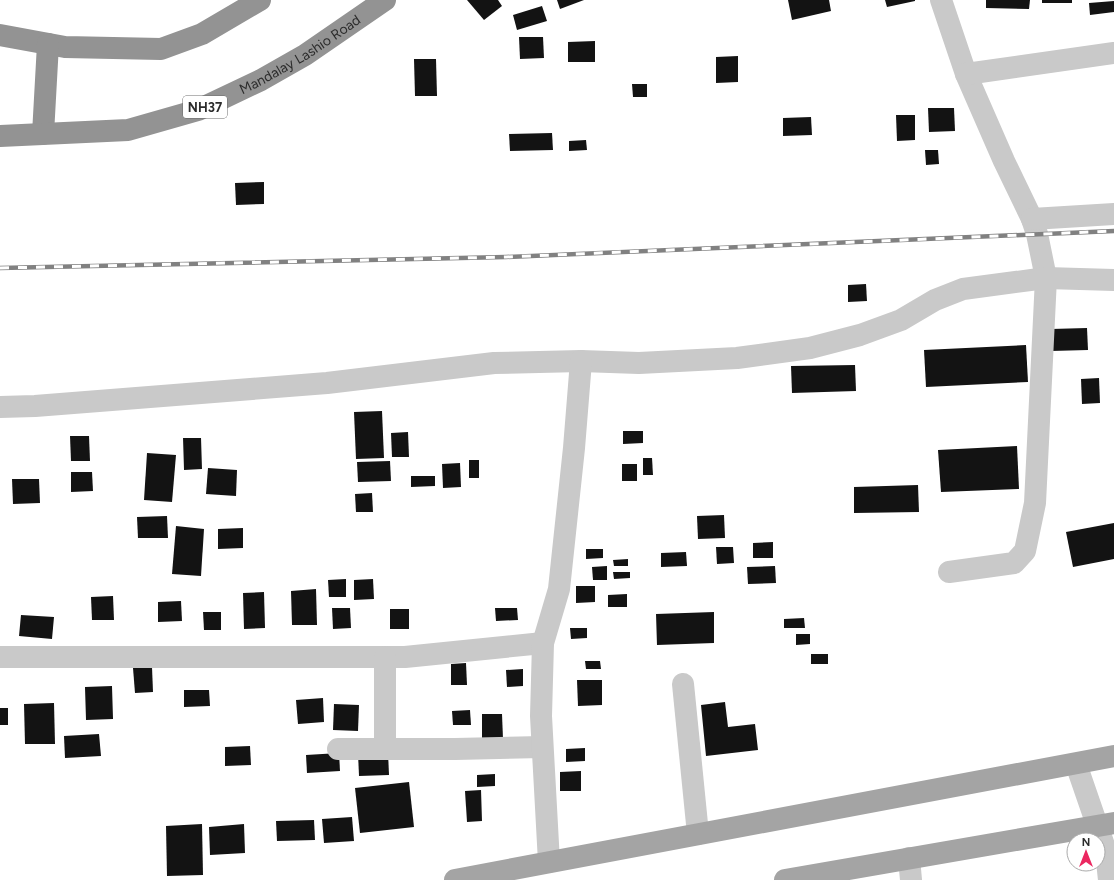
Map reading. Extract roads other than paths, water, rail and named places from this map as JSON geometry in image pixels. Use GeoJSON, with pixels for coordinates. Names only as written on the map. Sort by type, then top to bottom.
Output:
{"type":"FeatureCollection","features":[{"type":"Feature","properties":{"kind":"highway"},"geometry":{"type":"LineString","coordinates":[[0,35],[65,47],[161,49],[202,34],[260,0]]}},
{"type":"Feature","properties":{"kind":"highway","name":"Mandalay Lashio Road"},"geometry":{"type":"LineString","coordinates":[[0,136],[128,130],[198,110],[261,80],[305,55],[384,0]]}},
{"type":"Feature","properties":{"kind":"highway"},"geometry":{"type":"LineString","coordinates":[[43,134],[48,44]]}},
{"type":"Feature","properties":{"kind":"main road"},"geometry":{"type":"LineString","coordinates":[[455,880],[1114,756]]}},
{"type":"Feature","properties":{"kind":"main road"},"geometry":{"type":"LineString","coordinates":[[786,880],[1105,824]]}},
{"type":"Feature","properties":{"kind":"street"},"geometry":{"type":"LineString","coordinates":[[942,0],[966,74],[1004,161],[1032,220],[1037,234],[1046,278],[1035,503],[1025,551],[1014,563],[949,572]]}},
{"type":"Feature","properties":{"kind":"street"},"geometry":{"type":"LineString","coordinates":[[966,74],[1114,53]]}},
{"type":"Feature","properties":{"kind":"street"},"geometry":{"type":"LineString","coordinates":[[1032,220],[1114,214]]}},
{"type":"Feature","properties":{"kind":"street"},"geometry":{"type":"LineString","coordinates":[[0,408],[327,384],[494,363],[581,361],[639,363],[737,358],[810,348],[860,336],[901,320],[935,300],[963,289],[1046,278],[1113,282]]}},
{"type":"Feature","properties":{"kind":"street"},"geometry":{"type":"LineString","coordinates":[[549,862],[541,716],[543,643],[559,589],[574,448],[581,361]]}},
{"type":"Feature","properties":{"kind":"street"},"geometry":{"type":"LineString","coordinates":[[0,657],[405,657],[543,643]]}},
{"type":"Feature","properties":{"kind":"street"},"geometry":{"type":"LineString","coordinates":[[385,657],[385,749]]}},
{"type":"Feature","properties":{"kind":"street"},"geometry":{"type":"LineString","coordinates":[[683,684],[698,834]]}},
{"type":"Feature","properties":{"kind":"street"},"geometry":{"type":"LineString","coordinates":[[338,748],[455,749],[542,747]]}},
{"type":"Feature","properties":{"kind":"street"},"geometry":{"type":"LineString","coordinates":[[1076,764],[1105,824],[1109,880]]}},
{"type":"Feature","properties":{"kind":"street"},"geometry":{"type":"LineString","coordinates":[[909,858],[911,880]]}},
{"type":"Feature","properties":{"kind":"railway"},"geometry":{"type":"LineString","coordinates":[[0,268],[506,257],[1114,231]]}}]}
